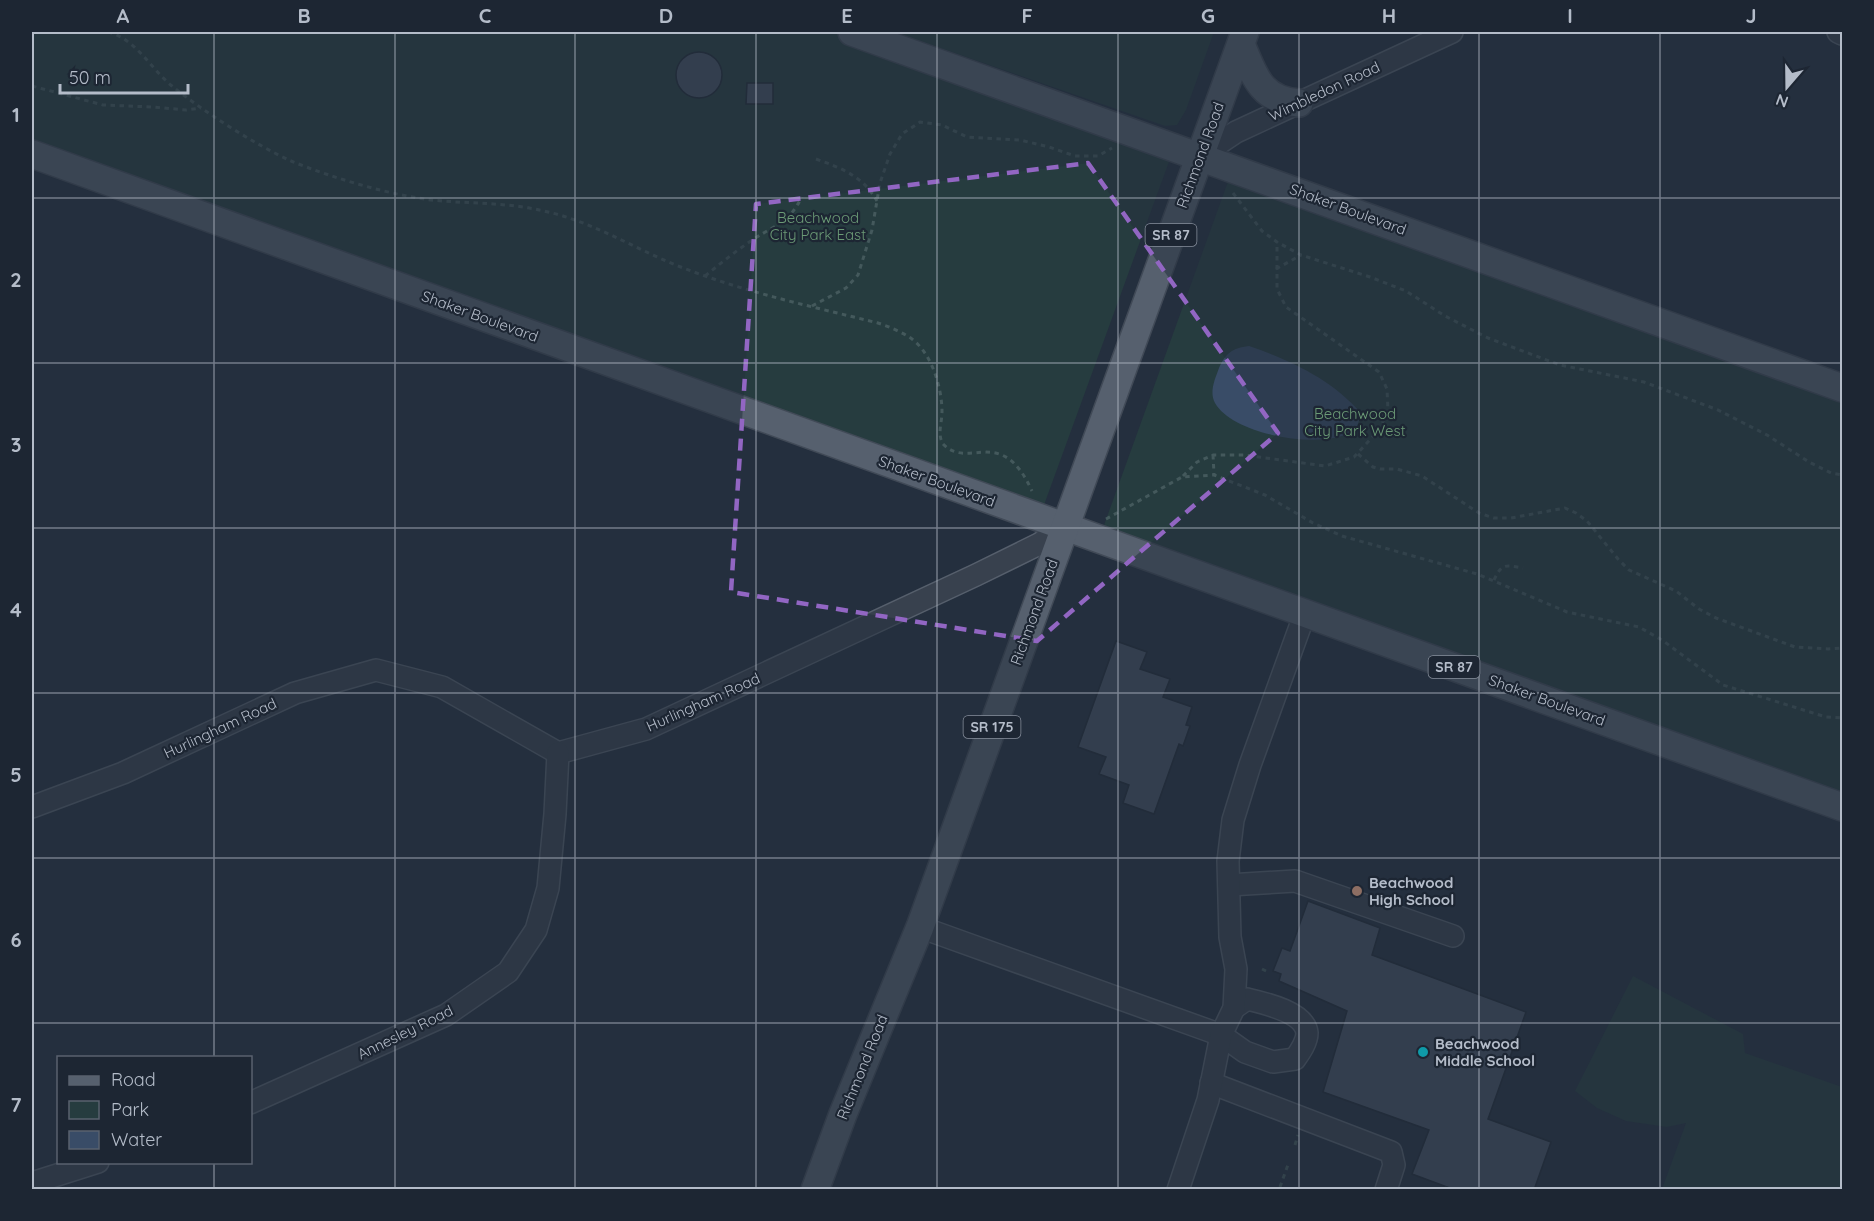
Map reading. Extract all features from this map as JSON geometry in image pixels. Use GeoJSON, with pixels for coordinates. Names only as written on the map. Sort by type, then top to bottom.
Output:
{"type":"FeatureCollection","features":[{"type":"Feature","properties":{"kind":"main road","name":"Shaker Boulevard"},"geometry":{"type":"LineString","coordinates":[[856,32],[1842,388]]}},
{"type":"Feature","properties":{"kind":"main road"},"geometry":{"type":"LineString","coordinates":[[1243,38],[1255,77],[1263,90],[1283,101],[1299,103]]}},
{"type":"Feature","properties":{"kind":"main road","name":"Richmond Road"},"geometry":{"type":"LineString","coordinates":[[815,1190],[843,1114],[920,927],[1243,38]]}},
{"type":"Feature","properties":{"kind":"main road","name":"Shaker Boulevard"},"geometry":{"type":"LineString","coordinates":[[32,154],[1842,807]]}},
{"type":"Feature","properties":{"kind":"street","name":"Wimbledon Road"},"geometry":{"type":"LineString","coordinates":[[1200,156],[1236,132],[1452,32]]}},
{"type":"Feature","properties":{"kind":"street"},"geometry":{"type":"LineString","coordinates":[[1838,32],[1842,34]]}},
{"type":"Feature","properties":{"kind":"street","name":"Hurlingham Road"},"geometry":{"type":"LineString","coordinates":[[32,807],[123,773],[295,693],[376,670],[442,687],[558,753],[646,729],[1026,551],[1065,527]]}},
{"type":"Feature","properties":{"kind":"street"},"geometry":{"type":"LineString","coordinates":[[1181,1179],[1208,1100],[1221,1035],[1234,1008],[1236,969],[1230,937],[1228,861],[1233,820],[1250,765],[1305,613]]}},
{"type":"Feature","properties":{"kind":"street","name":"Annesley Road"},"geometry":{"type":"LineString","coordinates":[[252,1102],[446,1015],[508,972],[536,930],[548,888],[558,753]]}},
{"type":"Feature","properties":{"kind":"street"},"geometry":{"type":"LineString","coordinates":[[1229,885],[1295,880],[1454,936]]}},
{"type":"Feature","properties":{"kind":"street"},"geometry":{"type":"LineString","coordinates":[[920,927],[1221,1035],[1245,1052],[1273,1062],[1295,1059],[1303,1047],[1307,1034],[1302,1022],[1286,1011],[1247,999],[1234,1008]]}},
{"type":"Feature","properties":{"kind":"street"},"geometry":{"type":"LineString","coordinates":[[1211,1083],[1391,1152],[1394,1165],[1386,1190]]}},
{"type":"Feature","properties":{"kind":"street"},"geometry":{"type":"LineString","coordinates":[[32,1183],[92,1164]]}},
{"type":"Feature","properties":{"kind":"path"},"geometry":{"type":"LineString","coordinates":[[108,32],[127,39],[168,83],[203,108],[267,149],[323,172],[419,198],[518,206],[559,214],[704,276],[889,327],[913,340],[924,352],[940,390],[942,413],[939,433],[943,444],[956,452],[994,452],[1008,458],[1024,475],[1036,495]]}},
{"type":"Feature","properties":{"kind":"path"},"geometry":{"type":"LineString","coordinates":[[32,87],[103,105],[186,110],[203,108]]}},
{"type":"Feature","properties":{"kind":"path"},"geometry":{"type":"LineString","coordinates":[[812,306],[846,288],[858,275],[872,230],[880,183],[890,154],[902,134],[920,122],[942,125],[967,137],[1020,140],[1075,156],[1098,156],[1109,149],[1119,148]]}},
{"type":"Feature","properties":{"kind":"path"},"geometry":{"type":"LineString","coordinates":[[816,159],[846,170],[864,182],[877,201]]}},
{"type":"Feature","properties":{"kind":"path"},"geometry":{"type":"LineString","coordinates":[[1233,193],[1262,231],[1277,243],[1301,255],[1370,276],[1406,291],[1445,316],[1488,338],[1560,365],[1644,382],[1718,410],[1767,435],[1831,474],[1842,476]]}},
{"type":"Feature","properties":{"kind":"path"},"geometry":{"type":"LineString","coordinates":[[704,276],[755,238],[786,220],[794,213],[802,197]]}},
{"type":"Feature","properties":{"kind":"path"},"geometry":{"type":"LineString","coordinates":[[1103,521],[1182,477],[1197,462],[1213,455],[1244,455],[1325,466],[1354,457],[1379,430],[1388,411],[1387,389],[1379,372],[1286,307],[1276,289],[1277,243]]}},
{"type":"Feature","properties":{"kind":"path"},"geometry":{"type":"LineString","coordinates":[[1276,269],[1301,255]]}},
{"type":"Feature","properties":{"kind":"path"},"geometry":{"type":"LineString","coordinates":[[1358,454],[1373,467],[1397,469],[1422,476],[1479,513],[1494,518],[1511,518],[1565,508],[1587,521],[1629,570],[1676,591],[1699,609],[1716,618],[1795,647],[1842,648]]}},
{"type":"Feature","properties":{"kind":"path"},"geometry":{"type":"LineString","coordinates":[[1213,455],[1214,475]]}},
{"type":"Feature","properties":{"kind":"path"},"geometry":{"type":"LineString","coordinates":[[1182,477],[1214,475],[1264,495],[1313,523],[1342,536],[1441,562],[1494,580],[1567,612],[1639,627],[1662,640],[1723,685],[1826,717],[1842,718]]}},
{"type":"Feature","properties":{"kind":"path"},"geometry":{"type":"LineString","coordinates":[[1494,580],[1499,569],[1506,565],[1523,568]]}},
{"type":"Feature","properties":{"kind":"path"},"geometry":{"type":"LineString","coordinates":[[1262,969],[1268,972]]}},
{"type":"Feature","properties":{"kind":"path"},"geometry":{"type":"LineString","coordinates":[[1280,1187],[1289,1162]]}},
{"type":"Feature","properties":{"kind":"highlighted area"},"geometry":{"type":"Polygon","coordinates":[[[1088,163],[1278,433],[1037,641],[731,592],[756,204],[1088,163]]]}},
{"type":"Feature","properties":{"kind":"green space","name":"Beachwood City Park East"},"geometry":{"type":"Polygon","coordinates":[[[32,32],[836,32],[1170,159],[1044,505],[32,144],[32,32]]]}},
{"type":"Feature","properties":{"kind":"green space"},"geometry":{"type":"Polygon","coordinates":[[[894,32],[1214,32],[1186,110],[1177,125],[1165,126],[894,32]]]}},
{"type":"Feature","properties":{"kind":"green space","name":"Beachwood City Park West"},"geometry":{"type":"Polygon","coordinates":[[[1230,176],[1842,388],[1842,807],[1099,539],[1230,176]]]}},
{"type":"Feature","properties":{"kind":"green space"},"geometry":{"type":"Polygon","coordinates":[[[1633,976],[1743,1034],[1745,1053],[1842,1087],[1842,1189],[1662,1189],[1686,1123],[1667,1127],[1626,1121],[1597,1108],[1575,1091],[1633,976]]]}},
{"type":"Feature","properties":{"kind":"water"},"geometry":{"type":"Polygon","coordinates":[[[1249,346],[1294,364],[1323,380],[1349,400],[1360,412],[1356,428],[1337,437],[1320,440],[1300,439],[1258,431],[1240,424],[1225,414],[1213,399],[1216,377],[1227,355],[1238,348],[1249,346]]]}},
{"type":"Feature","properties":{"kind":"building"},"geometry":{"type":"Polygon","coordinates":[[[704,52],[716,58],[721,66],[721,84],[716,92],[708,97],[694,98],[686,95],[679,88],[676,70],[679,62],[686,55],[704,52]]]}},
{"type":"Feature","properties":{"kind":"building"},"geometry":{"type":"Polygon","coordinates":[[[747,83],[773,83],[773,104],[746,104],[747,83]]]}},
{"type":"Feature","properties":{"kind":"building"},"geometry":{"type":"Polygon","coordinates":[[[1116,641],[1147,652],[1140,669],[1170,679],[1163,697],[1192,707],[1186,725],[1190,726],[1183,746],[1179,744],[1154,814],[1123,803],[1129,785],[1099,774],[1106,757],[1078,747],[1116,641]]]}},
{"type":"Feature","properties":{"kind":"building","name":"Beachwood Middle School"},"geometry":{"type":"Polygon","coordinates":[[[1308,901],[1380,928],[1372,955],[1526,1012],[1488,1119],[1551,1142],[1534,1190],[1455,1190],[1412,1174],[1429,1130],[1323,1092],[1347,1011],[1279,981],[1281,974],[1273,971],[1282,948],[1290,951],[1308,901]]]}},
{"type":"Feature","properties":{"kind":"place","name":"Beachwood High School"},"geometry":{"type":"Point","coordinates":[1357,891]}},
{"type":"Feature","properties":{"kind":"place","name":"Beachwood Middle School"},"geometry":{"type":"Point","coordinates":[1423,1052]}}]}
